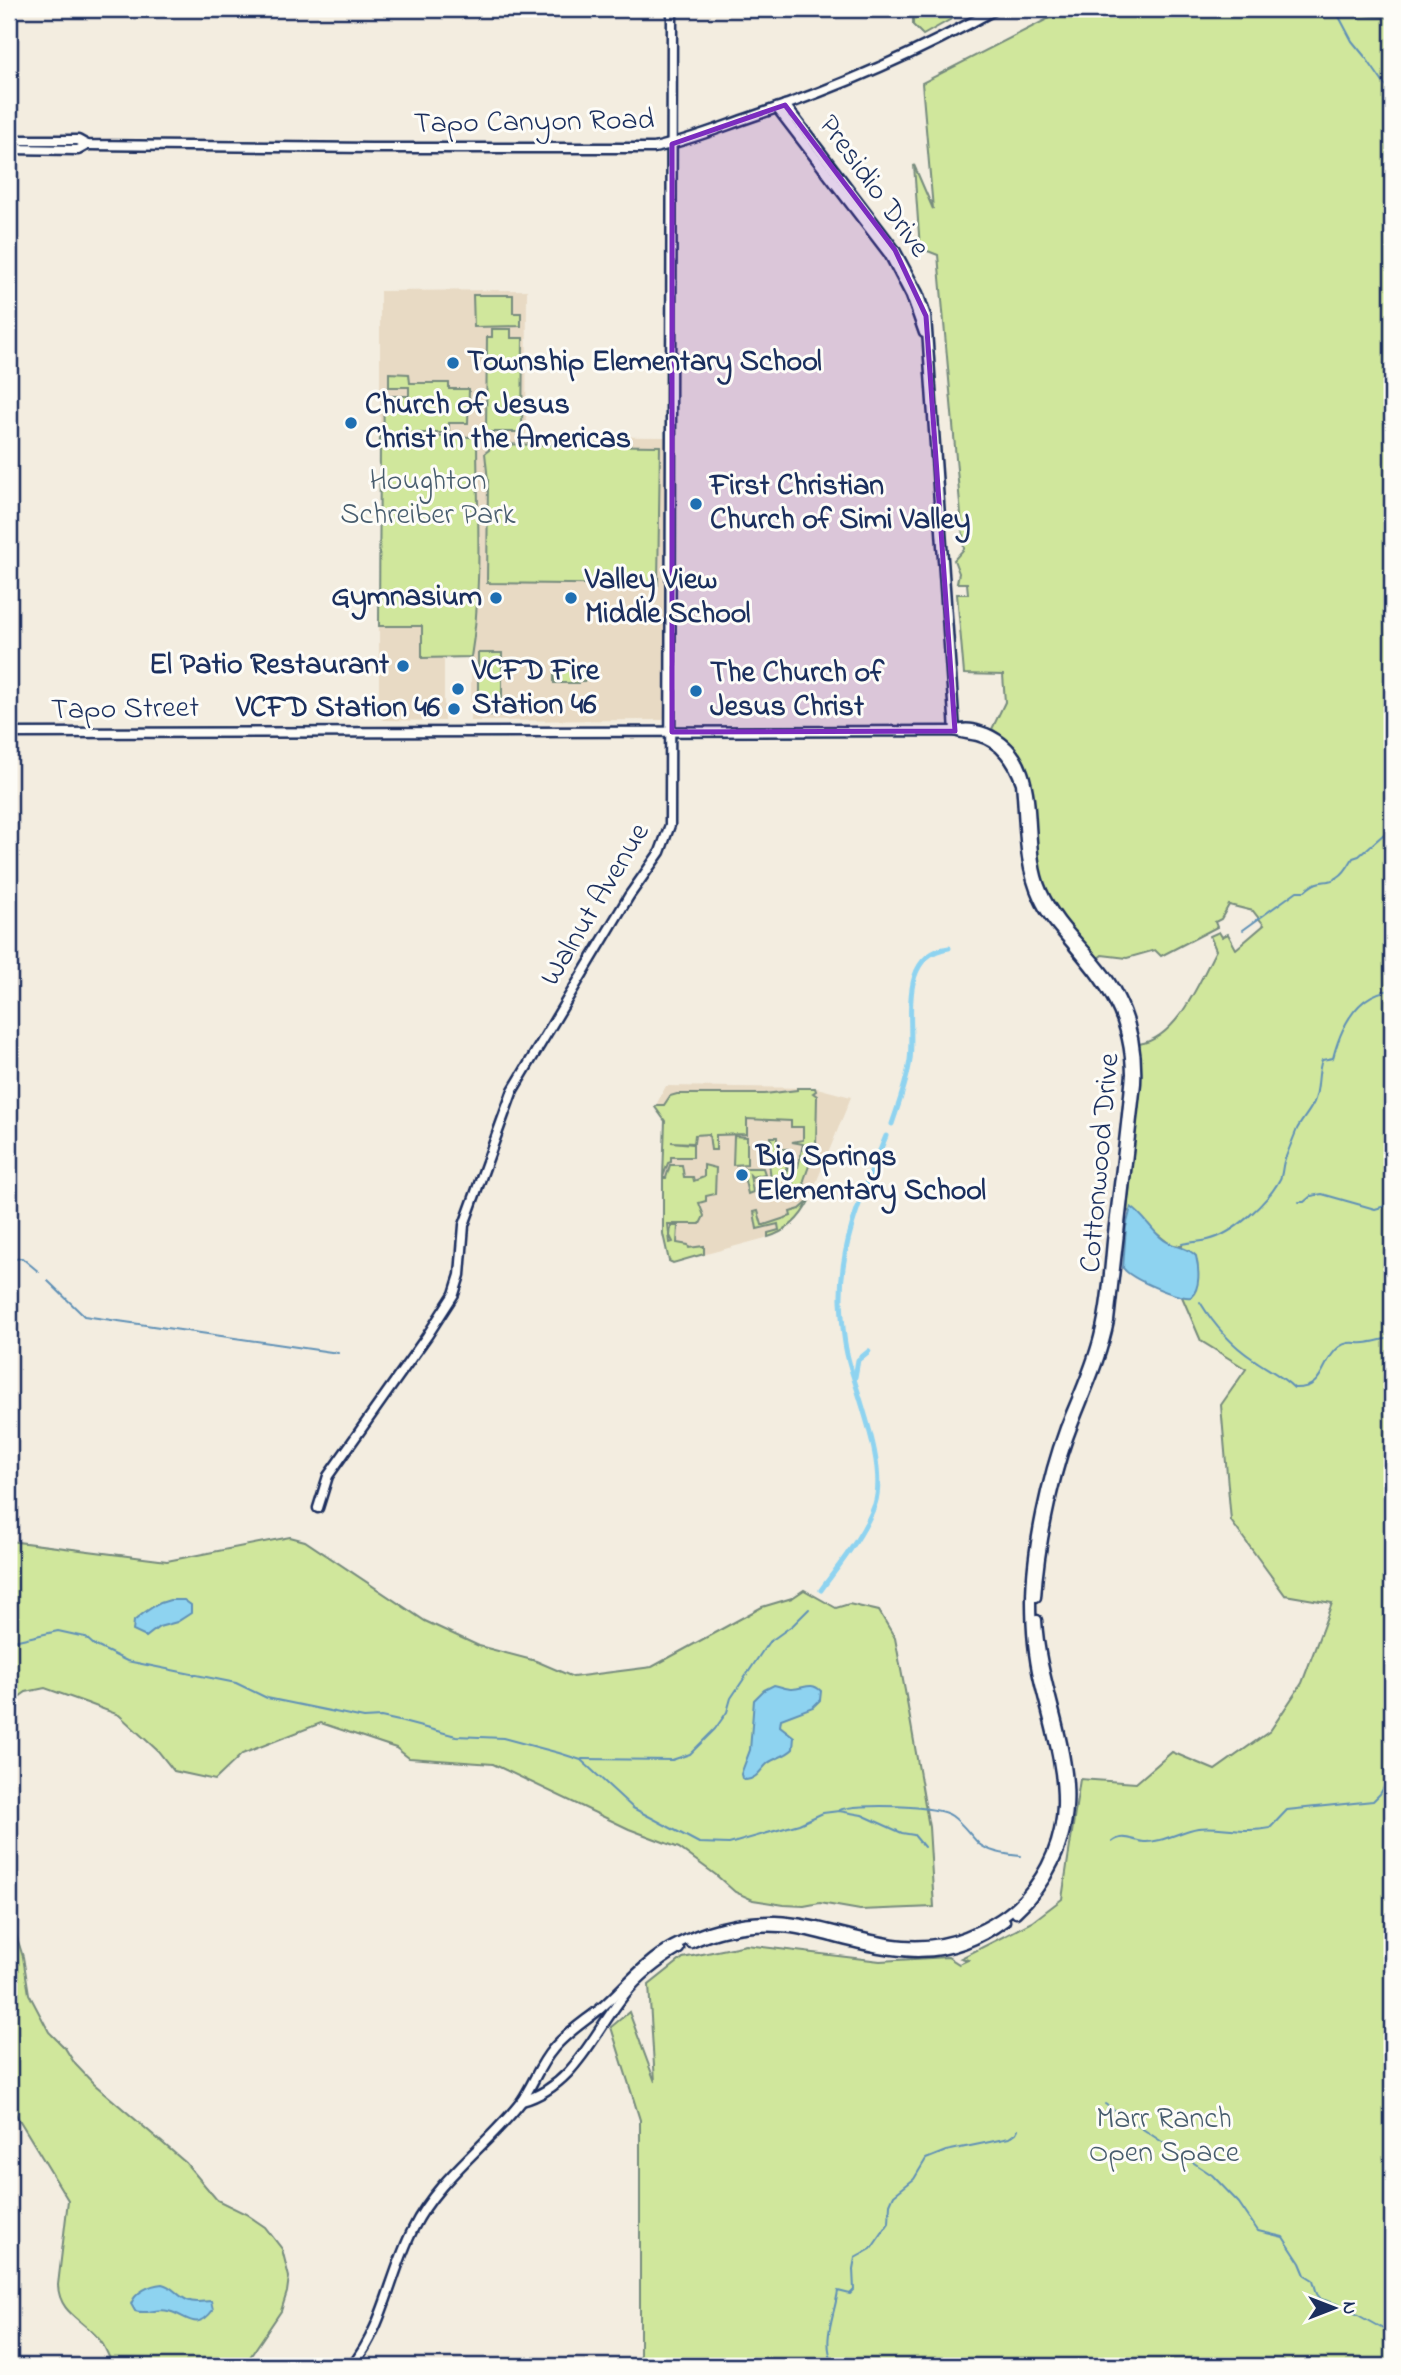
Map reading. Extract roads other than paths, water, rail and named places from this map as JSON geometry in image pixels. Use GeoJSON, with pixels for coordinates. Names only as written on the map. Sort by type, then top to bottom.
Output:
{"type":"FeatureCollection","features":[{"type":"Feature","properties":{"kind":"street","name":"Walnut Avenue"},"geometry":{"type":"LineString","coordinates":[[318,1508],[328,1476],[454,1294],[460,1275],[464,1225],[513,1090],[666,841],[672,807],[672,9]]}},
{"type":"Feature","properties":{"kind":"street","name":"Tapo Canyon Road"},"geometry":{"type":"LineString","coordinates":[[9,140],[78,140],[87,145],[654,148],[673,144],[867,74],[996,9]]}},
{"type":"Feature","properties":{"kind":"street","name":"Presidio Drive"},"geometry":{"type":"LineString","coordinates":[[781,106],[895,250],[918,293],[926,316],[955,732]]}},
{"type":"Feature","properties":{"kind":"street","name":"Tapo Canyon Road"},"geometry":{"type":"LineString","coordinates":[[9,149],[78,150],[87,145]]}},
{"type":"Feature","properties":{"kind":"street","name":"Cottonwood Drive"},"geometry":{"type":"LineString","coordinates":[[522,2101],[535,2097],[569,2071],[583,2057],[627,1991],[661,1960],[678,1949],[736,1929],[780,1927],[893,1952],[918,1953],[948,1949],[983,1936],[1025,1905],[1048,1874],[1063,1839],[1069,1812],[1069,1775],[1039,1645],[1037,1589],[1041,1551],[1060,1463],[1102,1349],[1109,1321],[1136,1092],[1136,1051],[1127,1014],[1116,991],[1052,911],[1039,884],[1033,855],[1028,789],[1020,763],[1004,745],[989,734],[966,728],[955,732]]}},
{"type":"Feature","properties":{"kind":"street","name":"Tapo Street"},"geometry":{"type":"LineString","coordinates":[[9,733],[955,732]]}},
{"type":"Feature","properties":{"kind":"street","name":"Cottonwood Drive"},"geometry":{"type":"LineString","coordinates":[[522,2101],[542,2063],[554,2048],[604,2005],[643,1966],[676,1944],[731,1924],[773,1921],[803,1924],[891,1945],[925,1946],[958,1940],[988,1926],[1015,1907],[1046,1866],[1058,1834],[1063,1800],[1062,1774],[1034,1655],[1032,1581],[1039,1534],[1056,1458],[1101,1332],[1129,1091],[1130,1056],[1122,1019],[1111,995],[1038,899],[1026,855],[1022,791],[1010,758],[980,736],[955,732]]}},
{"type":"Feature","properties":{"kind":"street"},"geometry":{"type":"LineString","coordinates":[[352,2366],[373,2335],[406,2243],[423,2211],[443,2185],[522,2101]]}},
{"type":"Feature","properties":{"kind":"water"},"geometry":{"type":"Polygon","coordinates":[[[1131,1207],[1164,1240],[1189,1250],[1196,1256],[1198,1283],[1191,1297],[1155,1287],[1123,1268],[1126,1227],[1131,1207]]]}},
{"type":"Feature","properties":{"kind":"water"},"geometry":{"type":"Polygon","coordinates":[[[170,1600],[184,1600],[191,1605],[191,1613],[177,1622],[159,1627],[146,1637],[133,1631],[134,1621],[146,1611],[170,1600]]]}},
{"type":"Feature","properties":{"kind":"water"},"geometry":{"type":"Polygon","coordinates":[[[774,1685],[792,1689],[814,1686],[821,1691],[820,1700],[813,1707],[781,1719],[780,1726],[794,1737],[793,1749],[768,1763],[753,1778],[746,1780],[741,1774],[750,1750],[754,1700],[774,1685]]]}},
{"type":"Feature","properties":{"kind":"water"},"geometry":{"type":"Polygon","coordinates":[[[162,2284],[190,2301],[211,2301],[213,2310],[207,2317],[196,2321],[168,2311],[135,2311],[131,2304],[139,2293],[162,2284]]]}},
{"type":"Feature","properties":{"kind":"waterway"},"geometry":{"type":"LineString","coordinates":[[1335,9],[1352,41],[1384,84],[1392,90]]}},
{"type":"Feature","properties":{"kind":"waterway"},"geometry":{"type":"LineString","coordinates":[[1243,930],[1297,891],[1305,891],[1319,882],[1334,880],[1347,869],[1353,858],[1359,856],[1392,827]]}},
{"type":"Feature","properties":{"kind":"waterway"},"geometry":{"type":"LineString","coordinates":[[892,1124],[910,1060],[915,976],[921,963],[932,953],[949,948]]}},
{"type":"Feature","properties":{"kind":"waterway"},"geometry":{"type":"LineString","coordinates":[[1182,1244],[1208,1240],[1229,1231],[1249,1216],[1275,1188],[1297,1129],[1314,1102],[1322,1060],[1333,1058],[1346,1024],[1360,1005],[1369,998],[1392,990]]}},
{"type":"Feature","properties":{"kind":"waterway"},"geometry":{"type":"LineString","coordinates":[[821,1590],[865,1527],[875,1504],[878,1488],[870,1431],[846,1351],[841,1300],[849,1236],[886,1136]]}},
{"type":"Feature","properties":{"kind":"waterway"},"geometry":{"type":"LineString","coordinates":[[1299,1202],[1322,1194],[1375,1209],[1392,1204]]}},
{"type":"Feature","properties":{"kind":"waterway"},"geometry":{"type":"LineString","coordinates":[[9,1260],[22,1258],[39,1272]]}},
{"type":"Feature","properties":{"kind":"waterway"},"geometry":{"type":"LineString","coordinates":[[48,1281],[84,1316],[338,1353]]}},
{"type":"Feature","properties":{"kind":"waterway"},"geometry":{"type":"LineString","coordinates":[[1200,1302],[1217,1326],[1237,1347],[1294,1388],[1312,1384],[1339,1347],[1349,1343],[1368,1343],[1392,1338]]}},
{"type":"Feature","properties":{"kind":"waterway"},"geometry":{"type":"LineString","coordinates":[[855,1377],[858,1360],[869,1351]]}},
{"type":"Feature","properties":{"kind":"waterway"},"geometry":{"type":"LineString","coordinates":[[582,1759],[672,1760],[690,1754],[715,1729],[727,1712],[731,1698],[768,1643],[793,1625],[809,1609]]}},
{"type":"Feature","properties":{"kind":"waterway"},"geometry":{"type":"LineString","coordinates":[[9,1642],[58,1631],[85,1637],[94,1645],[127,1661],[236,1683],[267,1698],[364,1718],[381,1717],[456,1736],[503,1738],[559,1753],[581,1760],[633,1808],[699,1843],[729,1844],[799,1824],[823,1813],[839,1811],[862,1815],[902,1833],[914,1835],[924,1847]]}},
{"type":"Feature","properties":{"kind":"waterway"},"geometry":{"type":"LineString","coordinates":[[1112,1842],[1124,1838],[1151,1842],[1198,1828],[1270,1828],[1287,1810],[1373,1801],[1392,1774]]}},
{"type":"Feature","properties":{"kind":"waterway"},"geometry":{"type":"LineString","coordinates":[[839,1810],[862,1806],[897,1806],[944,1812],[956,1819],[983,1847],[999,1853],[1021,1856]]}},
{"type":"Feature","properties":{"kind":"waterway"},"geometry":{"type":"LineString","coordinates":[[1105,2104],[1212,2175],[1239,2203],[1258,2231],[1283,2237],[1305,2275],[1313,2280],[1321,2299],[1340,2305],[1392,2334]]}},
{"type":"Feature","properties":{"kind":"waterway"},"geometry":{"type":"LineString","coordinates":[[834,2366],[828,2338],[838,2291],[850,2294],[854,2290],[855,2258],[871,2249],[889,2223],[890,2204],[894,2195],[914,2179],[926,2159],[946,2151],[1009,2138],[1018,2129]]}},
{"type":"Feature","properties":{"kind":"place","name":"Township Elementary School"},"geometry":{"type":"Point","coordinates":[453,363]}},
{"type":"Feature","properties":{"kind":"place","name":"Church of Jesus Christ in the Americas"},"geometry":{"type":"Point","coordinates":[351,423]}},
{"type":"Feature","properties":{"kind":"place","name":"First Christian Church of Simi Valley"},"geometry":{"type":"Point","coordinates":[696,504]}},
{"type":"Feature","properties":{"kind":"place","name":"Gymnasium"},"geometry":{"type":"Point","coordinates":[496,598]}},
{"type":"Feature","properties":{"kind":"place","name":"Valley View Middle School"},"geometry":{"type":"Point","coordinates":[571,598]}},
{"type":"Feature","properties":{"kind":"place","name":"El Patio Restaurant"},"geometry":{"type":"Point","coordinates":[403,666]}},
{"type":"Feature","properties":{"kind":"place","name":"VCFD Fire Station 46"},"geometry":{"type":"Point","coordinates":[458,689]}},
{"type":"Feature","properties":{"kind":"place","name":"The Church of Jesus Christ"},"geometry":{"type":"Point","coordinates":[696,691]}},
{"type":"Feature","properties":{"kind":"place","name":"VCFD Station 46"},"geometry":{"type":"Point","coordinates":[454,709]}},
{"type":"Feature","properties":{"kind":"place","name":"Big Springs Elementary School"},"geometry":{"type":"Point","coordinates":[742,1175]}},
{"type":"Feature","properties":{"kind":"park label","name":"Houghton Schreiber Park"},"geometry":{"type":"Point","coordinates":[428,499]}},
{"type":"Feature","properties":{"kind":"park label","name":"Marr Ranch Open Space"},"geometry":{"type":"Point","coordinates":[1164,2137]}}]}
